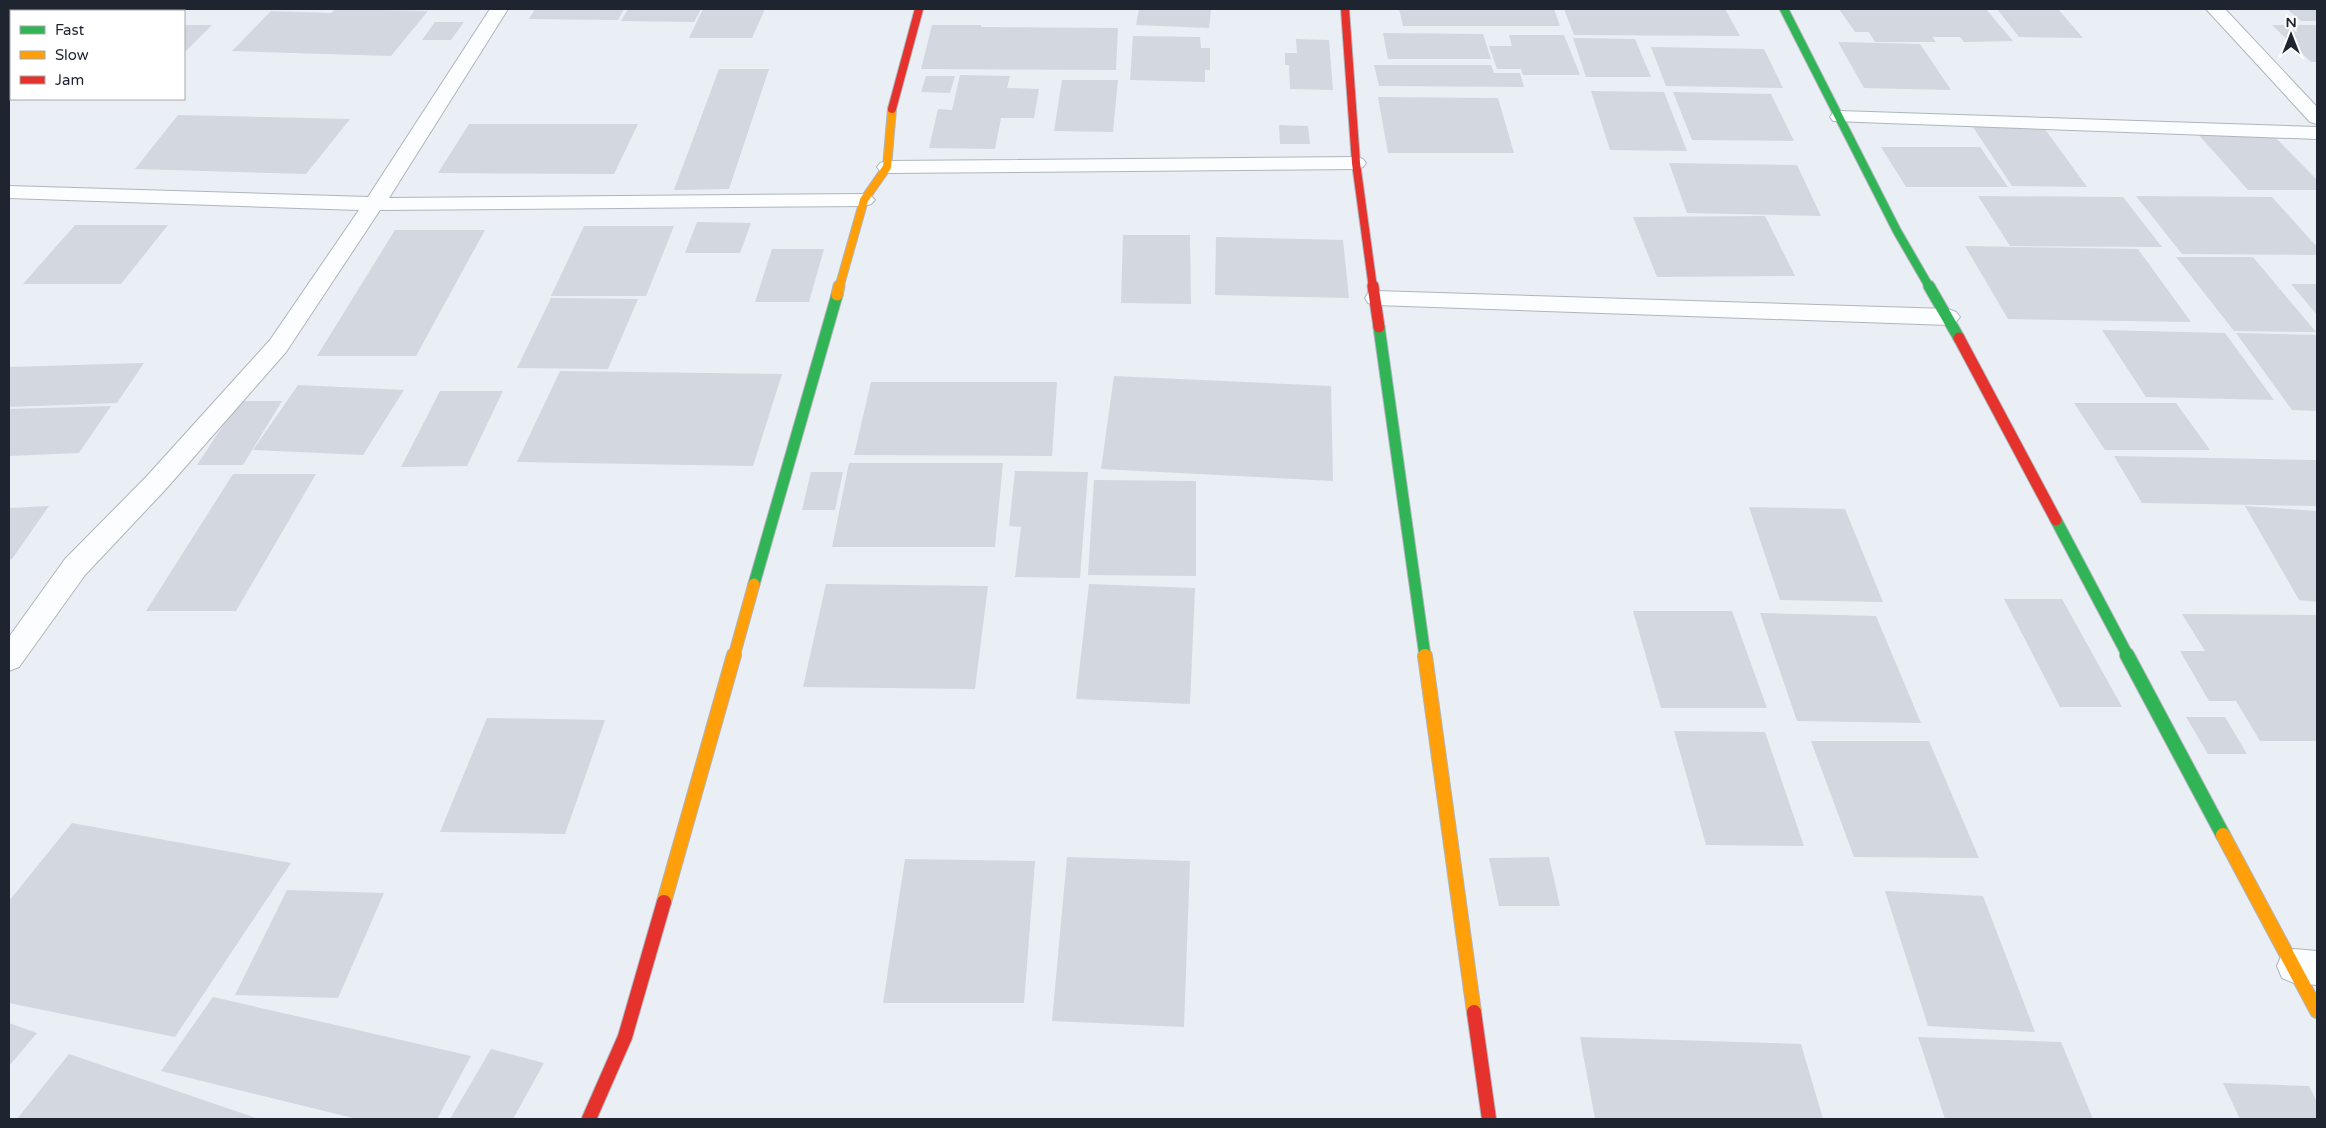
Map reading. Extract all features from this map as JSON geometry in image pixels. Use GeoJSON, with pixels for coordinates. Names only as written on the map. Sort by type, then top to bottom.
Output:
{"type":"FeatureCollection","features":[{"type":"Feature","properties":{"kind":"street"},"geometry":{"type":"LineString","coordinates":[[9,659],[76,567],[156,483],[278,346],[374,204],[500,9]]}},
{"type":"Feature","properties":{"kind":"street"},"geometry":{"type":"LineString","coordinates":[[589,1119],[625,1038],[864,200],[887,167],[894,102],[919,9]]}},
{"type":"Feature","properties":{"kind":"street"},"geometry":{"type":"LineString","coordinates":[[1345,9],[1356,162],[1489,1119]]}},
{"type":"Feature","properties":{"kind":"street"},"geometry":{"type":"LineString","coordinates":[[1784,9],[1897,231],[1948,317],[2306,967],[2317,1011]]}},
{"type":"Feature","properties":{"kind":"street"},"geometry":{"type":"LineString","coordinates":[[2215,9],[2317,118]]}},
{"type":"Feature","properties":{"kind":"street"},"geometry":{"type":"LineString","coordinates":[[2298,96],[2317,96]]}},
{"type":"Feature","properties":{"kind":"street"},"geometry":{"type":"LineString","coordinates":[[1840,117],[2317,132]]}},
{"type":"Feature","properties":{"kind":"street"},"geometry":{"type":"LineString","coordinates":[[887,167],[1356,162]]}},
{"type":"Feature","properties":{"kind":"street"},"geometry":{"type":"LineString","coordinates":[[9,192],[374,204],[864,200]]}},
{"type":"Feature","properties":{"kind":"street"},"geometry":{"type":"LineString","coordinates":[[1376,298],[1948,317]]}},
{"type":"Feature","properties":{"kind":"building"},"geometry":{"type":"Polygon","coordinates":[[[336,9],[428,11],[391,56],[232,51],[271,11],[331,13],[336,9]]]}},
{"type":"Feature","properties":{"kind":"building"},"geometry":{"type":"Polygon","coordinates":[[[535,9],[624,9],[618,20],[529,19],[535,9]]]}},
{"type":"Feature","properties":{"kind":"building"},"geometry":{"type":"Polygon","coordinates":[[[628,9],[701,9],[694,22],[621,21],[628,9]]]}},
{"type":"Feature","properties":{"kind":"building"},"geometry":{"type":"Polygon","coordinates":[[[703,9],[765,9],[752,38],[689,38],[703,9]]]}},
{"type":"Feature","properties":{"kind":"building"},"geometry":{"type":"Polygon","coordinates":[[[1139,9],[1211,9],[1209,28],[1136,25],[1139,9]]]}},
{"type":"Feature","properties":{"kind":"building"},"geometry":{"type":"Polygon","coordinates":[[[1399,9],[1554,9],[1560,26],[1403,26],[1399,9]]]}},
{"type":"Feature","properties":{"kind":"building"},"geometry":{"type":"Polygon","coordinates":[[[1564,9],[1725,9],[1740,36],[1574,35],[1564,9]]]}},
{"type":"Feature","properties":{"kind":"building"},"geometry":{"type":"Polygon","coordinates":[[[1839,9],[1986,9],[2013,41],[1964,42],[1960,37],[1932,37],[1936,42],[1875,42],[1869,32],[1855,32],[1839,9]]]}},
{"type":"Feature","properties":{"kind":"building"},"geometry":{"type":"Polygon","coordinates":[[[1997,9],[2058,9],[2083,38],[2019,37],[1997,9]]]}},
{"type":"Feature","properties":{"kind":"building"},"geometry":{"type":"Polygon","coordinates":[[[2287,9],[2317,9],[2317,21],[2301,21],[2287,9]]]}},
{"type":"Feature","properties":{"kind":"building"},"geometry":{"type":"Polygon","coordinates":[[[435,22],[464,22],[451,40],[422,40],[435,22]]]}},
{"type":"Feature","properties":{"kind":"building"},"geometry":{"type":"Polygon","coordinates":[[[185,25],[212,25],[185,52],[185,25]]]}},
{"type":"Feature","properties":{"kind":"building"},"geometry":{"type":"Polygon","coordinates":[[[932,25],[1118,28],[1116,70],[921,69],[932,25]]]}},
{"type":"Feature","properties":{"kind":"building"},"geometry":{"type":"Polygon","coordinates":[[[2272,25],[2317,25],[2317,62],[2311,62],[2272,25]]]}},
{"type":"Feature","properties":{"kind":"building"},"geometry":{"type":"Polygon","coordinates":[[[1383,33],[1483,34],[1491,59],[1388,59],[1383,33]]]}},
{"type":"Feature","properties":{"kind":"building"},"geometry":{"type":"Polygon","coordinates":[[[1509,35],[1564,35],[1580,75],[1523,75],[1521,69],[1497,69],[1489,46],[1512,46],[1509,35]]]}},
{"type":"Feature","properties":{"kind":"building"},"geometry":{"type":"Polygon","coordinates":[[[1133,36],[1200,37],[1201,48],[1210,48],[1210,70],[1205,70],[1205,82],[1130,80],[1133,36]]]}},
{"type":"Feature","properties":{"kind":"building"},"geometry":{"type":"Polygon","coordinates":[[[1573,38],[1635,39],[1651,77],[1586,77],[1573,38]]]}},
{"type":"Feature","properties":{"kind":"building"},"geometry":{"type":"Polygon","coordinates":[[[1296,39],[1329,40],[1333,90],[1290,89],[1289,65],[1285,65],[1285,53],[1297,53],[1296,39]]]}},
{"type":"Feature","properties":{"kind":"building"},"geometry":{"type":"Polygon","coordinates":[[[1838,42],[1920,44],[1951,90],[1864,88],[1838,42]]]}},
{"type":"Feature","properties":{"kind":"building"},"geometry":{"type":"Polygon","coordinates":[[[1651,47],[1764,49],[1783,88],[1666,86],[1651,47]]]}},
{"type":"Feature","properties":{"kind":"building"},"geometry":{"type":"Polygon","coordinates":[[[1374,65],[1491,65],[1494,73],[1520,73],[1524,87],[1379,86],[1374,65]]]}},
{"type":"Feature","properties":{"kind":"building"},"geometry":{"type":"Polygon","coordinates":[[[719,69],[769,69],[729,189],[674,190],[719,69]]]}},
{"type":"Feature","properties":{"kind":"building"},"geometry":{"type":"Polygon","coordinates":[[[960,75],[1010,76],[1007,88],[1039,89],[1034,118],[1001,118],[995,149],[929,148],[938,109],[952,110],[960,75]]]}},
{"type":"Feature","properties":{"kind":"building"},"geometry":{"type":"Polygon","coordinates":[[[926,76],[955,76],[950,93],[921,92],[926,76]]]}},
{"type":"Feature","properties":{"kind":"building"},"geometry":{"type":"Polygon","coordinates":[[[1062,80],[1118,80],[1113,132],[1054,131],[1062,80]]]}},
{"type":"Feature","properties":{"kind":"building"},"geometry":{"type":"Polygon","coordinates":[[[1591,91],[1664,92],[1687,151],[1610,150],[1591,91]]]}},
{"type":"Feature","properties":{"kind":"building"},"geometry":{"type":"Polygon","coordinates":[[[1673,92],[1771,94],[1794,141],[1692,140],[1673,92]]]}},
{"type":"Feature","properties":{"kind":"building"},"geometry":{"type":"Polygon","coordinates":[[[1378,97],[1498,98],[1514,153],[1388,153],[1378,97]]]}},
{"type":"Feature","properties":{"kind":"building"},"geometry":{"type":"Polygon","coordinates":[[[178,115],[350,119],[306,174],[135,169],[178,115]]]}},
{"type":"Feature","properties":{"kind":"building"},"geometry":{"type":"Polygon","coordinates":[[[469,124],[638,124],[614,174],[438,173],[469,124]]]}},
{"type":"Feature","properties":{"kind":"building"},"geometry":{"type":"Polygon","coordinates":[[[1971,124],[2042,125],[2087,187],[2012,186],[1971,124]]]}},
{"type":"Feature","properties":{"kind":"building"},"geometry":{"type":"Polygon","coordinates":[[[1279,125],[1308,126],[1310,144],[1280,144],[1279,125]]]}},
{"type":"Feature","properties":{"kind":"building"},"geometry":{"type":"Polygon","coordinates":[[[2197,133],[2271,133],[2317,180],[2317,190],[2248,190],[2197,133]]]}},
{"type":"Feature","properties":{"kind":"building"},"geometry":{"type":"Polygon","coordinates":[[[1881,147],[1980,147],[2008,187],[1906,187],[1881,147]]]}},
{"type":"Feature","properties":{"kind":"building"},"geometry":{"type":"Polygon","coordinates":[[[1669,163],[1797,165],[1821,216],[1687,213],[1669,163]]]}},
{"type":"Feature","properties":{"kind":"building"},"geometry":{"type":"Polygon","coordinates":[[[1978,196],[2123,197],[2162,247],[2010,246],[1978,196]]]}},
{"type":"Feature","properties":{"kind":"building"},"geometry":{"type":"Polygon","coordinates":[[[2136,196],[2272,197],[2317,247],[2317,255],[2182,254],[2136,196]]]}},
{"type":"Feature","properties":{"kind":"building"},"geometry":{"type":"Polygon","coordinates":[[[1765,216],[1795,276],[1657,277],[1633,217],[1765,216]]]}},
{"type":"Feature","properties":{"kind":"building"},"geometry":{"type":"Polygon","coordinates":[[[697,222],[751,223],[740,253],[685,253],[697,222]]]}},
{"type":"Feature","properties":{"kind":"building"},"geometry":{"type":"Polygon","coordinates":[[[75,225],[168,225],[121,284],[23,284],[75,225]]]}},
{"type":"Feature","properties":{"kind":"building"},"geometry":{"type":"Polygon","coordinates":[[[584,226],[674,226],[646,296],[551,296],[584,226]]]}},
{"type":"Feature","properties":{"kind":"building"},"geometry":{"type":"Polygon","coordinates":[[[395,230],[485,230],[416,356],[317,356],[395,230]]]}},
{"type":"Feature","properties":{"kind":"building"},"geometry":{"type":"Polygon","coordinates":[[[1123,235],[1190,235],[1191,304],[1121,303],[1123,235]]]}},
{"type":"Feature","properties":{"kind":"building"},"geometry":{"type":"Polygon","coordinates":[[[1216,237],[1343,240],[1349,298],[1215,295],[1216,237]]]}},
{"type":"Feature","properties":{"kind":"building"},"geometry":{"type":"Polygon","coordinates":[[[1965,246],[2138,249],[2191,322],[2008,319],[1965,246]]]}},
{"type":"Feature","properties":{"kind":"building"},"geometry":{"type":"Polygon","coordinates":[[[772,249],[824,249],[809,302],[755,302],[772,249]]]}},
{"type":"Feature","properties":{"kind":"building"},"geometry":{"type":"Polygon","coordinates":[[[2176,257],[2253,257],[2316,332],[2234,331],[2176,257]]]}},
{"type":"Feature","properties":{"kind":"building"},"geometry":{"type":"Polygon","coordinates":[[[2291,284],[2317,284],[2317,315],[2291,284]]]}},
{"type":"Feature","properties":{"kind":"building"},"geometry":{"type":"Polygon","coordinates":[[[551,298],[638,299],[608,369],[517,368],[551,298]]]}},
{"type":"Feature","properties":{"kind":"building"},"geometry":{"type":"Polygon","coordinates":[[[2102,330],[2225,333],[2274,400],[2146,397],[2102,330]]]}},
{"type":"Feature","properties":{"kind":"building"},"geometry":{"type":"Polygon","coordinates":[[[2236,333],[2317,335],[2317,411],[2292,410],[2236,333]]]}},
{"type":"Feature","properties":{"kind":"building"},"geometry":{"type":"Polygon","coordinates":[[[144,363],[117,403],[9,407],[9,367],[144,363]]]}},
{"type":"Feature","properties":{"kind":"building"},"geometry":{"type":"Polygon","coordinates":[[[560,371],[782,374],[753,466],[517,462],[560,371]]]}},
{"type":"Feature","properties":{"kind":"building"},"geometry":{"type":"Polygon","coordinates":[[[1114,376],[1331,386],[1333,481],[1101,469],[1114,376]]]}},
{"type":"Feature","properties":{"kind":"building"},"geometry":{"type":"Polygon","coordinates":[[[871,382],[1057,382],[1052,456],[854,455],[871,382]]]}},
{"type":"Feature","properties":{"kind":"building"},"geometry":{"type":"Polygon","coordinates":[[[298,385],[404,390],[363,455],[253,450],[298,385]]]}},
{"type":"Feature","properties":{"kind":"building"},"geometry":{"type":"Polygon","coordinates":[[[440,391],[503,391],[467,466],[401,467],[440,391]]]}},
{"type":"Feature","properties":{"kind":"building"},"geometry":{"type":"Polygon","coordinates":[[[239,401],[282,401],[243,465],[197,465],[239,401]]]}},
{"type":"Feature","properties":{"kind":"building"},"geometry":{"type":"Polygon","coordinates":[[[2074,403],[2176,403],[2210,450],[2105,450],[2074,403]]]}},
{"type":"Feature","properties":{"kind":"building"},"geometry":{"type":"Polygon","coordinates":[[[111,406],[79,453],[9,456],[9,409],[111,406]]]}},
{"type":"Feature","properties":{"kind":"building"},"geometry":{"type":"Polygon","coordinates":[[[2114,456],[2317,460],[2317,506],[2142,503],[2114,456]]]}},
{"type":"Feature","properties":{"kind":"building"},"geometry":{"type":"Polygon","coordinates":[[[849,463],[1003,463],[995,547],[832,547],[849,463]]]}},
{"type":"Feature","properties":{"kind":"building"},"geometry":{"type":"Polygon","coordinates":[[[1015,471],[1088,472],[1080,578],[1015,577],[1021,527],[1009,526],[1015,471]]]}},
{"type":"Feature","properties":{"kind":"building"},"geometry":{"type":"Polygon","coordinates":[[[811,472],[843,472],[835,510],[802,510],[811,472]]]}},
{"type":"Feature","properties":{"kind":"building"},"geometry":{"type":"Polygon","coordinates":[[[233,474],[316,474],[236,611],[146,611],[233,474]]]}},
{"type":"Feature","properties":{"kind":"building"},"geometry":{"type":"Polygon","coordinates":[[[1094,480],[1196,481],[1196,576],[1088,575],[1094,480]]]}},
{"type":"Feature","properties":{"kind":"building"},"geometry":{"type":"Polygon","coordinates":[[[49,506],[12,559],[9,560],[9,508],[49,506]]]}},
{"type":"Feature","properties":{"kind":"building"},"geometry":{"type":"Polygon","coordinates":[[[2245,506],[2317,511],[2317,602],[2299,600],[2245,506]]]}},
{"type":"Feature","properties":{"kind":"building"},"geometry":{"type":"Polygon","coordinates":[[[1749,507],[1845,509],[1883,602],[1780,600],[1749,507]]]}},
{"type":"Feature","properties":{"kind":"building"},"geometry":{"type":"Polygon","coordinates":[[[826,584],[988,586],[975,689],[803,687],[826,584]]]}},
{"type":"Feature","properties":{"kind":"building"},"geometry":{"type":"Polygon","coordinates":[[[1089,584],[1195,588],[1190,704],[1076,699],[1089,584]]]}},
{"type":"Feature","properties":{"kind":"building"},"geometry":{"type":"Polygon","coordinates":[[[2004,599],[2062,599],[2122,707],[2060,707],[2004,599]]]}},
{"type":"Feature","properties":{"kind":"building"},"geometry":{"type":"Polygon","coordinates":[[[1633,611],[1732,611],[1767,708],[1661,708],[1633,611]]]}},
{"type":"Feature","properties":{"kind":"building"},"geometry":{"type":"Polygon","coordinates":[[[1760,613],[1876,616],[1921,723],[1797,721],[1760,613]]]}},
{"type":"Feature","properties":{"kind":"building"},"geometry":{"type":"Polygon","coordinates":[[[2182,614],[2317,615],[2317,741],[2260,741],[2236,701],[2209,701],[2180,651],[2205,651],[2182,614]]]}},
{"type":"Feature","properties":{"kind":"building"},"geometry":{"type":"Polygon","coordinates":[[[2186,717],[2225,717],[2247,754],[2208,754],[2186,717]]]}},
{"type":"Feature","properties":{"kind":"building"},"geometry":{"type":"Polygon","coordinates":[[[487,718],[605,720],[565,834],[440,832],[487,718]]]}},
{"type":"Feature","properties":{"kind":"building"},"geometry":{"type":"Polygon","coordinates":[[[1674,731],[1765,732],[1804,846],[1706,845],[1674,731]]]}},
{"type":"Feature","properties":{"kind":"building"},"geometry":{"type":"Polygon","coordinates":[[[1811,741],[1929,741],[1979,858],[1854,857],[1811,741]]]}},
{"type":"Feature","properties":{"kind":"building"},"geometry":{"type":"Polygon","coordinates":[[[72,823],[291,863],[175,1037],[9,1003],[9,901],[72,823]]]}},
{"type":"Feature","properties":{"kind":"building"},"geometry":{"type":"Polygon","coordinates":[[[1067,857],[1190,861],[1184,1027],[1052,1021],[1067,857]]]}},
{"type":"Feature","properties":{"kind":"building"},"geometry":{"type":"Polygon","coordinates":[[[1549,857],[1560,906],[1499,906],[1489,858],[1549,857]]]}},
{"type":"Feature","properties":{"kind":"building"},"geometry":{"type":"Polygon","coordinates":[[[905,859],[1035,861],[1024,1003],[883,1003],[905,859]]]}},
{"type":"Feature","properties":{"kind":"building"},"geometry":{"type":"Polygon","coordinates":[[[287,890],[384,893],[338,998],[235,995],[287,890]]]}},
{"type":"Feature","properties":{"kind":"building"},"geometry":{"type":"Polygon","coordinates":[[[1885,891],[1983,896],[2035,1032],[1928,1026],[1885,891]]]}},
{"type":"Feature","properties":{"kind":"building"},"geometry":{"type":"Polygon","coordinates":[[[213,997],[471,1056],[437,1119],[357,1119],[161,1071],[213,997]]]}},
{"type":"Feature","properties":{"kind":"building"},"geometry":{"type":"Polygon","coordinates":[[[9,1023],[37,1033],[9,1066],[9,1023]]]}},
{"type":"Feature","properties":{"kind":"building"},"geometry":{"type":"Polygon","coordinates":[[[1580,1037],[1801,1044],[1823,1119],[1595,1119],[1580,1037]]]}},
{"type":"Feature","properties":{"kind":"building"},"geometry":{"type":"Polygon","coordinates":[[[1918,1037],[2061,1042],[2093,1119],[1945,1119],[1918,1037]]]}},
{"type":"Feature","properties":{"kind":"building"},"geometry":{"type":"Polygon","coordinates":[[[491,1049],[544,1063],[513,1119],[450,1119],[491,1049]]]}},
{"type":"Feature","properties":{"kind":"building"},"geometry":{"type":"Polygon","coordinates":[[[69,1054],[259,1119],[17,1119],[69,1054]]]}},
{"type":"Feature","properties":{"kind":"building"},"geometry":{"type":"Polygon","coordinates":[[[2223,1083],[2309,1086],[2317,1102],[2317,1119],[2240,1119],[2223,1083]]]}},
{"type":"Feature","properties":{"kind":"traffic: fast"},"geometry":{"type":"LineString","coordinates":[[1784,9],[1897,231],[1959,338]]}},
{"type":"Feature","properties":{"kind":"traffic: fast"},"geometry":{"type":"LineString","coordinates":[[754,584],[837,295]]}},
{"type":"Feature","properties":{"kind":"traffic: fast"},"geometry":{"type":"LineString","coordinates":[[1379,327],[1425,656]]}},
{"type":"Feature","properties":{"kind":"traffic: fast"},"geometry":{"type":"LineString","coordinates":[[2056,520],[2223,835]]}},
{"type":"Feature","properties":{"kind":"traffic: slow"},"geometry":{"type":"LineString","coordinates":[[837,295],[864,200],[887,167],[892,109]]}},
{"type":"Feature","properties":{"kind":"traffic: slow"},"geometry":{"type":"LineString","coordinates":[[664,902],[754,584]]}},
{"type":"Feature","properties":{"kind":"traffic: slow"},"geometry":{"type":"LineString","coordinates":[[1425,656],[1474,1012]]}},
{"type":"Feature","properties":{"kind":"traffic: slow"},"geometry":{"type":"LineString","coordinates":[[2223,835],[2317,1011]]}},
{"type":"Feature","properties":{"kind":"traffic: jam"},"geometry":{"type":"LineString","coordinates":[[892,109],[919,9]]}},
{"type":"Feature","properties":{"kind":"traffic: jam"},"geometry":{"type":"LineString","coordinates":[[1345,9],[1356,163],[1379,327]]}},
{"type":"Feature","properties":{"kind":"traffic: jam"},"geometry":{"type":"LineString","coordinates":[[1959,338],[2056,520]]}},
{"type":"Feature","properties":{"kind":"traffic: jam"},"geometry":{"type":"LineString","coordinates":[[589,1119],[625,1037],[664,902]]}},
{"type":"Feature","properties":{"kind":"traffic: jam"},"geometry":{"type":"LineString","coordinates":[[1474,1012],[1489,1119]]}}]}
